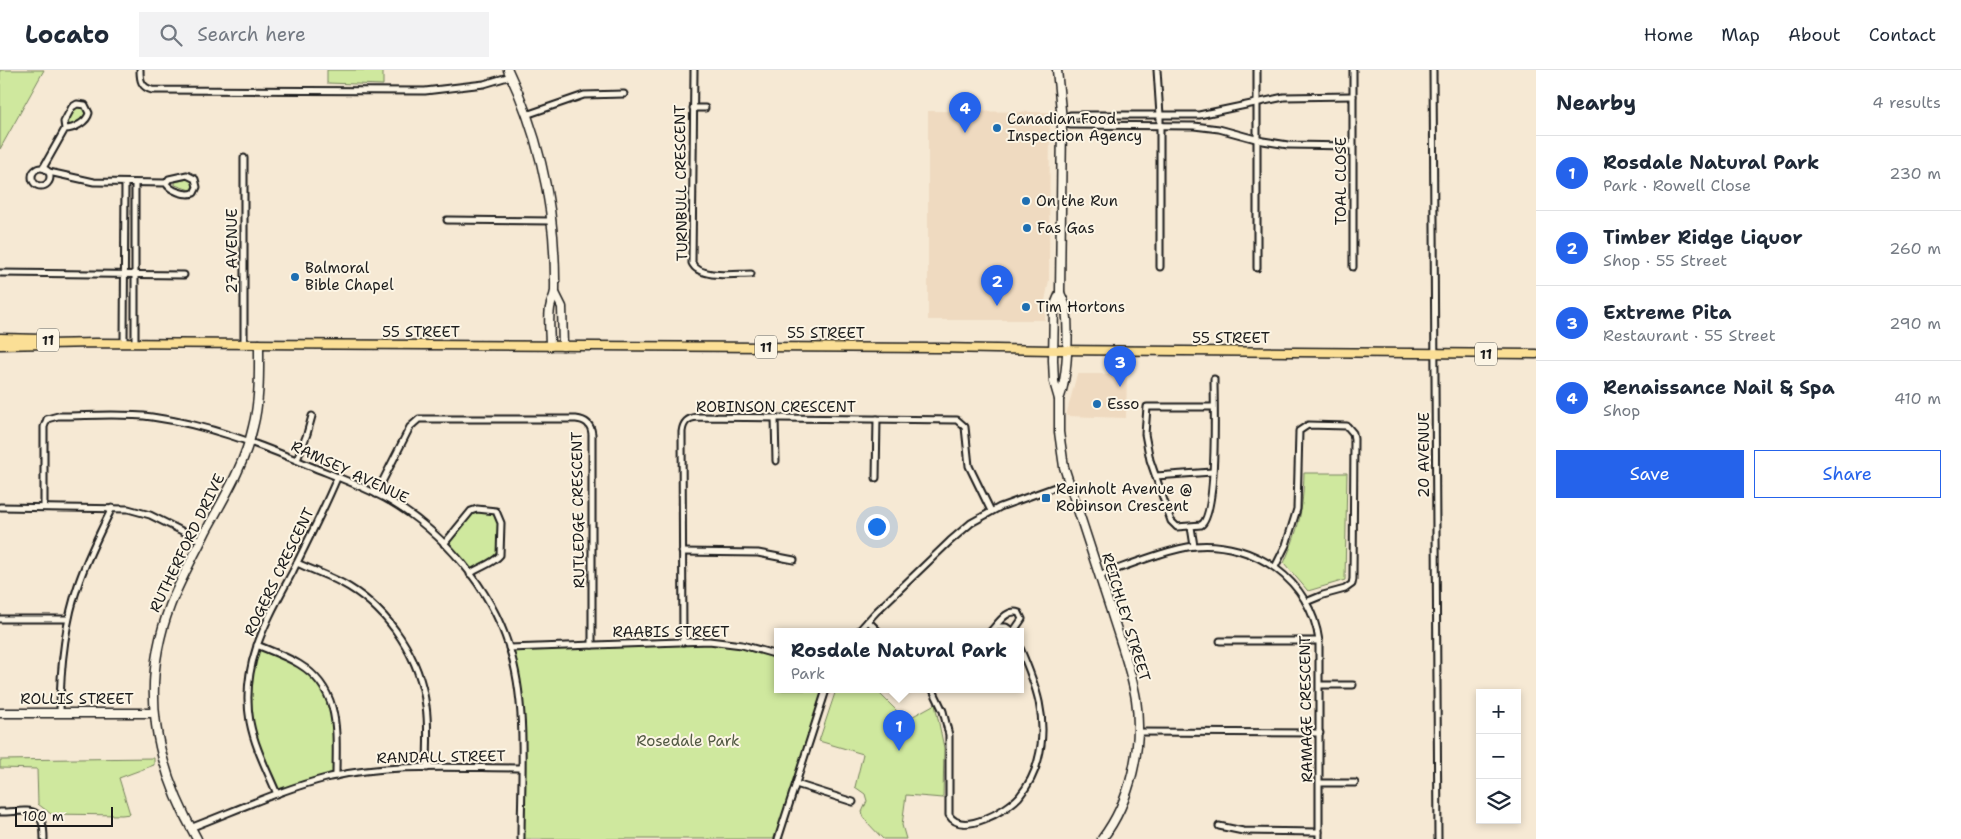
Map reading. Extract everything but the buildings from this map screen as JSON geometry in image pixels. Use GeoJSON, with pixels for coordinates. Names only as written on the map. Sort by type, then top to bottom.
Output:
{"type":"FeatureCollection","features":[{"type":"Feature","properties":{"kind":"main road","name":"55 STREET"},"geometry":{"type":"LineString","coordinates":[[0,338],[95,343]]}},
{"type":"Feature","properties":{"kind":"main road","name":"55 STREET"},"geometry":{"type":"LineString","coordinates":[[0,345],[135,343],[1436,353]]}},
{"type":"Feature","properties":{"kind":"main road","name":"11"},"geometry":{"type":"LineString","coordinates":[[1436,353],[1536,354]]}},
{"type":"Feature","properties":{"kind":"street"},"geometry":{"type":"LineString","coordinates":[[140,70],[141,83],[152,90],[425,91],[484,84],[510,73],[543,167],[552,221],[555,293],[550,306],[550,346]]}},
{"type":"Feature","properties":{"kind":"street","name":"TURNBULL CRESCENT"},"geometry":{"type":"LineString","coordinates":[[694,70],[692,263],[696,269],[707,274],[751,274]]}},
{"type":"Feature","properties":{"kind":"street"},"geometry":{"type":"LineString","coordinates":[[1056,70],[1062,120],[1060,293]]}},
{"type":"Feature","properties":{"kind":"street"},"geometry":{"type":"LineString","coordinates":[[1157,70],[1160,115],[1160,267]]}},
{"type":"Feature","properties":{"kind":"street"},"geometry":{"type":"LineString","coordinates":[[1257,70],[1257,268]]}},
{"type":"Feature","properties":{"kind":"street","name":"TOAL CLOSE"},"geometry":{"type":"LineString","coordinates":[[1353,70],[1353,267]]}},
{"type":"Feature","properties":{"kind":"street","name":"20 AVENUE"},"geometry":{"type":"LineString","coordinates":[[1433,70],[1438,839]]}},
{"type":"Feature","properties":{"kind":"street"},"geometry":{"type":"LineString","coordinates":[[526,115],[584,96],[624,94]]}},
{"type":"Feature","properties":{"kind":"street"},"geometry":{"type":"LineString","coordinates":[[1062,120],[1070,115],[1208,114],[1257,102],[1296,96],[1353,96]]}},
{"type":"Feature","properties":{"kind":"street"},"geometry":{"type":"LineString","coordinates":[[42,168],[65,129],[64,122],[72,107],[77,104],[85,106],[89,113],[88,118],[73,128],[65,129]]}},
{"type":"Feature","properties":{"kind":"street"},"geometry":{"type":"LineString","coordinates":[[693,108],[705,108]]}},
{"type":"Feature","properties":{"kind":"street"},"geometry":{"type":"LineString","coordinates":[[1208,114],[1208,127]]}},
{"type":"Feature","properties":{"kind":"street"},"geometry":{"type":"LineString","coordinates":[[1111,115],[1112,125]]}},
{"type":"Feature","properties":{"kind":"street"},"geometry":{"type":"LineString","coordinates":[[1062,120],[1070,125],[1208,127],[1296,146],[1353,146]]}},
{"type":"Feature","properties":{"kind":"street","name":"27 AVENUE"},"geometry":{"type":"LineString","coordinates":[[244,158],[244,344]]}},
{"type":"Feature","properties":{"kind":"street"},"geometry":{"type":"LineString","coordinates":[[49,172],[51,178],[43,186],[36,185],[32,180],[32,174],[36,169],[42,168],[49,172],[84,181],[125,183],[166,183],[169,179],[189,175],[195,178],[197,187],[194,193],[186,194],[167,187],[166,183]]}},
{"type":"Feature","properties":{"kind":"street"},"geometry":{"type":"LineString","coordinates":[[124,343],[125,183]]}},
{"type":"Feature","properties":{"kind":"street"},"geometry":{"type":"LineString","coordinates":[[135,183],[135,343]]}},
{"type":"Feature","properties":{"kind":"street"},"geometry":{"type":"LineString","coordinates":[[447,220],[552,221]]}},
{"type":"Feature","properties":{"kind":"street"},"geometry":{"type":"LineString","coordinates":[[0,274],[184,275]]}},
{"type":"Feature","properties":{"kind":"street"},"geometry":{"type":"LineString","coordinates":[[555,293],[562,307],[562,346]]}},
{"type":"Feature","properties":{"kind":"street","name":"REICHLEY STREET"},"geometry":{"type":"LineString","coordinates":[[1060,293],[1054,307],[1053,350],[1054,382],[1060,399],[1060,443],[1064,468],[1100,575],[1136,699],[1138,732],[1135,758],[1127,790],[1112,824],[1102,839]]}},
{"type":"Feature","properties":{"kind":"street","name":"REICHLEY STREET"},"geometry":{"type":"LineString","coordinates":[[1060,293],[1066,307],[1065,386],[1060,399]]}},
{"type":"Feature","properties":{"kind":"street","name":"RUTHERFORD DRIVE"},"geometry":{"type":"LineString","coordinates":[[196,839],[172,790],[157,740],[154,713],[155,669],[164,625],[177,590],[237,472],[250,440],[258,401],[259,344]]}},
{"type":"Feature","properties":{"kind":"street"},"geometry":{"type":"LineString","coordinates":[[1214,379],[1214,407],[1211,497],[1207,519],[1203,524],[1180,528],[1172,524],[1150,460],[1145,434],[1146,407],[1214,407]]}},
{"type":"Feature","properties":{"kind":"street","name":"RAMSEY AVENUE"},"geometry":{"type":"LineString","coordinates":[[44,507],[44,427],[47,419],[53,416],[149,417],[250,440],[376,494],[412,515],[444,544],[470,574],[490,604],[510,648],[520,702],[521,839]]}},
{"type":"Feature","properties":{"kind":"street"},"geometry":{"type":"LineString","coordinates":[[297,460],[312,416]]}},
{"type":"Feature","properties":{"kind":"street","name":"ROBINSON CRESCENT"},"geometry":{"type":"LineString","coordinates":[[682,642],[682,432],[685,423],[690,418],[952,419],[961,422],[966,430],[967,455],[971,470],[991,511]]}},
{"type":"Feature","properties":{"kind":"street"},"geometry":{"type":"LineString","coordinates":[[776,418],[776,461]]}},
{"type":"Feature","properties":{"kind":"street","name":"RUTLEDGE CRESCENT"},"geometry":{"type":"LineString","coordinates":[[376,494],[410,427],[419,419],[576,419],[588,422],[592,434],[592,645]]}},
{"type":"Feature","properties":{"kind":"street"},"geometry":{"type":"LineString","coordinates":[[876,478],[877,419]]}},
{"type":"Feature","properties":{"kind":"street"},"geometry":{"type":"LineString","coordinates":[[1275,567],[1286,545],[1297,509],[1299,431],[1308,425],[1347,426],[1353,433],[1354,439],[1352,584],[1345,589],[1306,602]]}},
{"type":"Feature","properties":{"kind":"street"},"geometry":{"type":"LineString","coordinates":[[1156,476],[1212,472]]}},
{"type":"Feature","properties":{"kind":"street","name":"ROGERS CRESCENT"},"geometry":{"type":"LineString","coordinates":[[277,794],[258,753],[250,720],[248,688],[256,645],[318,521],[337,478]]}},
{"type":"Feature","properties":{"kind":"street"},"geometry":{"type":"LineString","coordinates":[[862,628],[954,537],[991,511],[1069,482]]}},
{"type":"Feature","properties":{"kind":"street"},"geometry":{"type":"LineString","coordinates":[[0,507],[128,508],[143,512],[202,541]]}},
{"type":"Feature","properties":{"kind":"street"},"geometry":{"type":"LineString","coordinates":[[60,713],[61,665],[68,619],[84,569],[112,508]]}},
{"type":"Feature","properties":{"kind":"street"},"geometry":{"type":"LineString","coordinates":[[444,544],[471,511],[489,509],[496,511],[501,523],[500,556],[497,560],[483,565],[470,574]]}},
{"type":"Feature","properties":{"kind":"street"},"geometry":{"type":"LineString","coordinates":[[1191,527],[1194,546]]}},
{"type":"Feature","properties":{"kind":"street","name":"RAMAGE CRESCENT"},"geometry":{"type":"LineString","coordinates":[[1100,575],[1194,546],[1223,546],[1251,554],[1275,567],[1292,582],[1306,602],[1315,623],[1319,641],[1319,839]]}},
{"type":"Feature","properties":{"kind":"street"},"geometry":{"type":"LineString","coordinates":[[682,552],[758,552],[794,560]]}},
{"type":"Feature","properties":{"kind":"street"},"geometry":{"type":"LineString","coordinates":[[297,563],[339,581],[361,595],[383,615],[400,637],[412,658],[424,693],[427,716],[427,768]]}},
{"type":"Feature","properties":{"kind":"street"},"geometry":{"type":"LineString","coordinates":[[996,627],[1008,613],[1016,612],[1021,615],[1022,619],[1016,628]]}},
{"type":"Feature","properties":{"kind":"street"},"geometry":{"type":"LineString","coordinates":[[0,619],[68,619]]}},
{"type":"Feature","properties":{"kind":"street"},"geometry":{"type":"LineString","coordinates":[[868,621],[875,628]]}},
{"type":"Feature","properties":{"kind":"street"},"geometry":{"type":"LineString","coordinates":[[996,627],[1007,628]]}},
{"type":"Feature","properties":{"kind":"street"},"geometry":{"type":"LineString","coordinates":[[1220,641],[1319,641]]}},
{"type":"Feature","properties":{"kind":"street","name":"RAABIS STREET"},"geometry":{"type":"LineString","coordinates":[[510,648],[682,642],[730,643],[774,654]]}},
{"type":"Feature","properties":{"kind":"street"},"geometry":{"type":"LineString","coordinates":[[256,645],[302,666],[312,674],[327,692],[336,721],[336,776]]}},
{"type":"Feature","properties":{"kind":"street"},"geometry":{"type":"LineString","coordinates":[[934,693],[943,711],[948,735],[949,815],[954,821],[964,824],[998,813],[1017,799],[1024,790],[1035,771],[1040,751],[1042,721],[1040,698],[1024,658]]}},
{"type":"Feature","properties":{"kind":"street"},"geometry":{"type":"LineString","coordinates":[[1320,685],[1353,685]]}},
{"type":"Feature","properties":{"kind":"street"},"geometry":{"type":"LineString","coordinates":[[778,839],[825,693]]}},
{"type":"Feature","properties":{"kind":"street","name":"ROLLIS STREET"},"geometry":{"type":"LineString","coordinates":[[0,713],[154,713]]}},
{"type":"Feature","properties":{"kind":"street"},"geometry":{"type":"LineString","coordinates":[[1138,732],[1320,733]]}},
{"type":"Feature","properties":{"kind":"street","name":"RANDALL STREET"},"geometry":{"type":"LineString","coordinates":[[190,828],[277,794],[336,776],[382,769],[521,768]]}},
{"type":"Feature","properties":{"kind":"street"},"geometry":{"type":"LineString","coordinates":[[1320,783],[1355,783]]}},
{"type":"Feature","properties":{"kind":"street"},"geometry":{"type":"LineString","coordinates":[[796,784],[853,802]]}},
{"type":"Feature","properties":{"kind":"street"},"geometry":{"type":"LineString","coordinates":[[0,812],[30,812],[38,814],[43,820],[44,839]]}},
{"type":"Feature","properties":{"kind":"street"},"geometry":{"type":"LineString","coordinates":[[1219,826],[1243,831],[1319,832]]}},
{"type":"Feature","properties":{"kind":"shaded area"},"geometry":{"type":"Polygon","coordinates":[[[928,111],[1050,112],[1049,280],[1045,301],[1045,320],[928,320],[928,111]]]}},
{"type":"Feature","properties":{"kind":"shaded area"},"geometry":{"type":"Polygon","coordinates":[[[1077,374],[1127,374],[1126,418],[1066,416],[1077,374]]]}},
{"type":"Feature","properties":{"kind":"green space"},"geometry":{"type":"Polygon","coordinates":[[[0,70],[44,70],[0,149],[0,70]]]}},
{"type":"Feature","properties":{"kind":"green space"},"geometry":{"type":"Polygon","coordinates":[[[327,70],[383,70],[383,85],[327,83],[327,70]]]}},
{"type":"Feature","properties":{"kind":"green space"},"geometry":{"type":"Polygon","coordinates":[[[79,107],[84,109],[85,116],[70,125],[68,122],[74,111],[79,107]]]}},
{"type":"Feature","properties":{"kind":"green space"},"geometry":{"type":"Polygon","coordinates":[[[188,179],[193,181],[194,185],[190,190],[175,185],[175,182],[188,179]]]}},
{"type":"Feature","properties":{"kind":"green space"},"geometry":{"type":"Polygon","coordinates":[[[1304,473],[1347,473],[1345,580],[1308,591],[1284,563],[1299,519],[1303,498],[1304,473]]]}},
{"type":"Feature","properties":{"kind":"green space"},"geometry":{"type":"Polygon","coordinates":[[[473,510],[498,514],[501,553],[470,574],[444,544],[473,510]]]}},
{"type":"Feature","properties":{"kind":"green space","name":"Rosedale Park"},"geometry":{"type":"Polygon","coordinates":[[[717,641],[774,654],[774,693],[825,693],[778,839],[521,839],[520,702],[509,648],[717,641]]]}},
{"type":"Feature","properties":{"kind":"green space"},"geometry":{"type":"Polygon","coordinates":[[[257,645],[292,660],[312,673],[333,708],[336,776],[277,794],[258,753],[248,699],[257,645]]]}},
{"type":"Feature","properties":{"kind":"green space"},"geometry":{"type":"Polygon","coordinates":[[[835,693],[879,693],[906,720],[935,704],[944,748],[943,798],[906,795],[902,825],[906,839],[883,839],[865,820],[862,812],[867,801],[865,794],[855,787],[863,754],[819,741],[835,693]]]}},
{"type":"Feature","properties":{"kind":"green space"},"geometry":{"type":"Polygon","coordinates":[[[154,758],[154,765],[119,778],[130,814],[122,815],[51,814],[38,804],[37,769],[0,768],[0,760],[154,758]]]}},
{"type":"Feature","properties":{"kind":"place","name":"Canadian Food Inspection Agency"},"geometry":{"type":"Point","coordinates":[997,128]}},
{"type":"Feature","properties":{"kind":"place","name":"Renaissance Nail & Spa"},"geometry":{"type":"Point","coordinates":[965,133]}},
{"type":"Feature","properties":{"kind":"place","name":"On the Run"},"geometry":{"type":"Point","coordinates":[1026,201]}},
{"type":"Feature","properties":{"kind":"place","name":"Fas Gas"},"geometry":{"type":"Point","coordinates":[1027,228]}},
{"type":"Feature","properties":{"kind":"place","name":"Balmoral Bible Chapel"},"geometry":{"type":"Point","coordinates":[295,277]}},
{"type":"Feature","properties":{"kind":"place","name":"Timber Ridge Liquor"},"geometry":{"type":"Point","coordinates":[997,306]}},
{"type":"Feature","properties":{"kind":"place","name":"Tim Hortons"},"geometry":{"type":"Point","coordinates":[1026,307]}},
{"type":"Feature","properties":{"kind":"place","name":"Extreme Pita"},"geometry":{"type":"Point","coordinates":[1120,387]}},
{"type":"Feature","properties":{"kind":"place","name":"Esso"},"geometry":{"type":"Point","coordinates":[1097,404]}},
{"type":"Feature","properties":{"kind":"place","name":"Reinholt Avenue @ Robinson Crescent"},"geometry":{"type":"Point","coordinates":[1046,498]}},
{"type":"Feature","properties":{"kind":"place","name":"Rosdale Natural Park"},"geometry":{"type":"Point","coordinates":[899,751]}}]}
